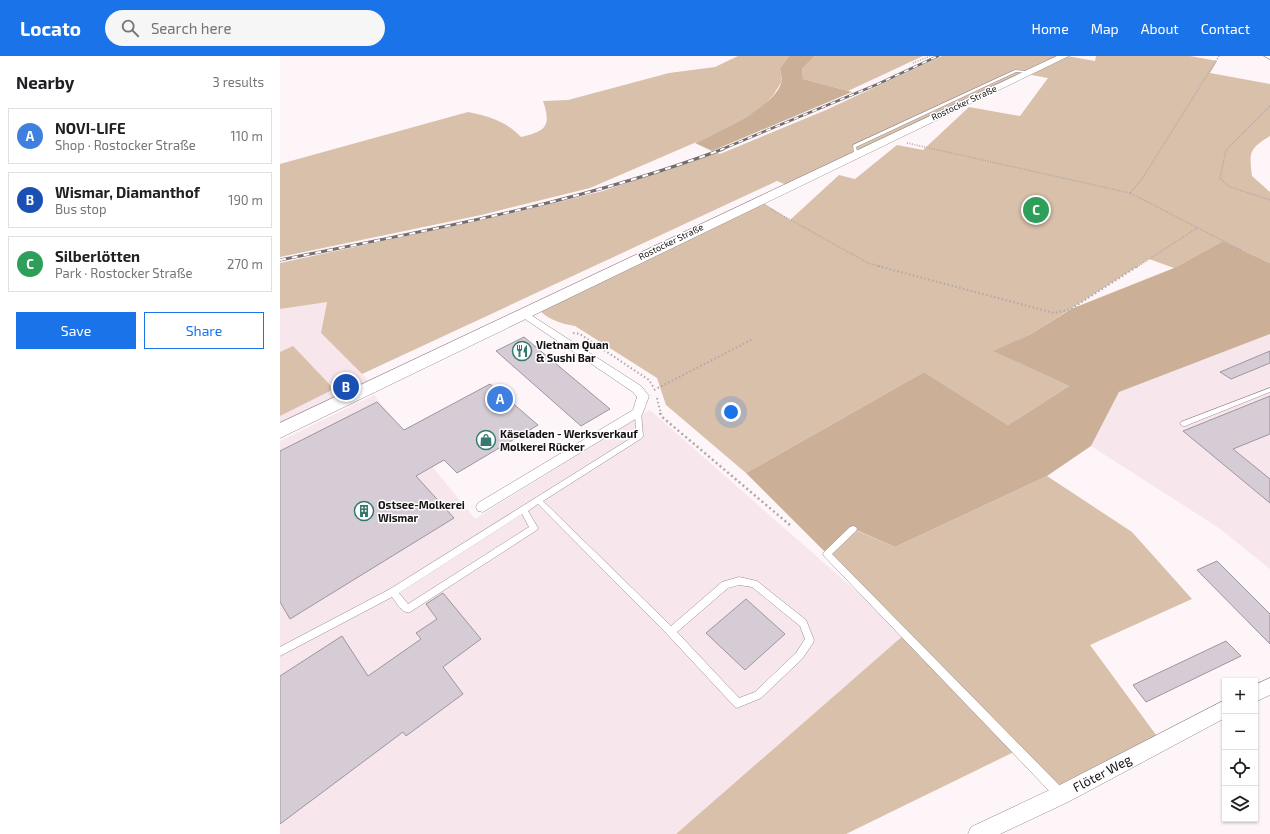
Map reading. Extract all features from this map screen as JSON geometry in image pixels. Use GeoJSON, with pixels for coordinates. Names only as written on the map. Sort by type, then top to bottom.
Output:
{"type":"FeatureCollection","features":[{"type":"Feature","properties":{"kind":"street","name":"Rostocker Straße"},"geometry":{"type":"LineString","coordinates":[[280,431],[523,313],[1064,56]]}},
{"type":"Feature","properties":{"kind":"street"},"geometry":{"type":"LineString","coordinates":[[483,507],[638,412],[643,396],[637,389],[523,313]]}},
{"type":"Feature","properties":{"kind":"street"},"geometry":{"type":"LineString","coordinates":[[1258,692],[1270,686]]}},
{"type":"Feature","properties":{"kind":"street","name":"Flöter Weg"},"geometry":{"type":"LineString","coordinates":[[978,834],[1061,795],[1222,712]]}},
{"type":"Feature","properties":{"kind":"lane"},"geometry":{"type":"LineString","coordinates":[[856,154],[854,146],[1016,71],[1030,72]]}},
{"type":"Feature","properties":{"kind":"lane"},"geometry":{"type":"LineString","coordinates":[[1183,424],[1270,390]]}},
{"type":"Feature","properties":{"kind":"lane"},"geometry":{"type":"LineString","coordinates":[[280,652],[393,592],[524,511],[640,436],[638,412]]}},
{"type":"Feature","properties":{"kind":"lane"},"geometry":{"type":"LineString","coordinates":[[539,501],[671,632],[737,703],[758,695],[799,656],[810,640],[803,623],[754,584],[739,581],[725,585],[671,632]]}},
{"type":"Feature","properties":{"kind":"lane"},"geometry":{"type":"LineString","coordinates":[[393,592],[407,609],[534,528],[524,511]]}},
{"type":"Feature","properties":{"kind":"lane"},"geometry":{"type":"LineString","coordinates":[[854,529],[827,554],[1061,795]]}},
{"type":"Feature","properties":{"kind":"path"},"geometry":{"type":"LineString","coordinates":[[912,63],[930,56]]}},
{"type":"Feature","properties":{"kind":"path"},"geometry":{"type":"LineString","coordinates":[[1130,193],[1142,179],[1219,56]]}},
{"type":"Feature","properties":{"kind":"path"},"geometry":{"type":"LineString","coordinates":[[1270,106],[1226,150],[1220,178],[1230,187],[1270,200]]}},
{"type":"Feature","properties":{"kind":"path"},"geometry":{"type":"LineString","coordinates":[[889,138],[1130,193],[1241,250]]}},
{"type":"Feature","properties":{"kind":"path"},"geometry":{"type":"LineString","coordinates":[[771,209],[868,263],[1054,313],[1072,309],[1196,228]]}},
{"type":"Feature","properties":{"kind":"path"},"geometry":{"type":"LineString","coordinates":[[572,332],[580,334],[649,380],[655,390],[661,416],[791,526]]}},
{"type":"Feature","properties":{"kind":"path"},"geometry":{"type":"LineString","coordinates":[[655,390],[753,339]]}},
{"type":"Feature","properties":{"kind":"shaded area"},"geometry":{"type":"Polygon","coordinates":[[[738,56],[789,56],[780,68],[782,81],[774,94],[763,107],[722,131],[590,188],[481,215],[280,257],[280,164],[468,112],[497,120],[510,127],[521,137],[541,130],[544,126],[547,117],[543,101],[568,100],[669,73],[715,67],[738,56]]]}},
{"type":"Feature","properties":{"kind":"shaded area"},"geometry":{"type":"Polygon","coordinates":[[[789,56],[815,56],[802,69],[803,79],[852,92],[712,151],[695,143],[745,118],[759,109],[770,99],[778,90],[782,80],[780,68],[789,56]]]}},
{"type":"Feature","properties":{"kind":"shaded area"},"geometry":{"type":"Polygon","coordinates":[[[815,56],[923,56],[848,91],[803,79],[802,69],[815,56]]]}},
{"type":"Feature","properties":{"kind":"shaded area"},"geometry":{"type":"Polygon","coordinates":[[[942,56],[1067,56],[1095,61],[1096,56],[1190,56],[1217,61],[1210,73],[1270,84],[1270,136],[1254,148],[1251,161],[1252,176],[1270,192],[1270,263],[1223,241],[1174,268],[1149,259],[1031,334],[994,351],[1069,386],[1008,425],[924,372],[746,473],[666,405],[657,378],[575,326],[549,318],[537,307],[759,200],[790,220],[839,175],[855,179],[897,145],[923,150],[969,107],[1020,116],[1048,78],[1026,74],[789,186],[777,181],[362,374],[321,333],[327,302],[280,309],[280,263],[509,214],[603,191],[715,152],[720,154],[826,110],[942,56]]]}},
{"type":"Feature","properties":{"kind":"shaded area"},"geometry":{"type":"Polygon","coordinates":[[[1223,241],[1270,263],[1270,334],[1119,392],[1091,446],[1047,476],[895,547],[854,529],[827,554],[746,473],[924,372],[1008,425],[1069,386],[993,351],[1031,334],[1071,309],[1174,268],[1223,241]]]}},
{"type":"Feature","properties":{"kind":"shaded area"},"geometry":{"type":"Polygon","coordinates":[[[327,301],[321,333],[368,380],[380,382],[280,431],[280,309],[327,301]]]}},
{"type":"Feature","properties":{"kind":"shaded area"},"geometry":{"type":"Polygon","coordinates":[[[1270,334],[1270,569],[1219,528],[1091,446],[1119,392],[1270,334]]]}},
{"type":"Feature","properties":{"kind":"shaded area"},"geometry":{"type":"Polygon","coordinates":[[[293,346],[334,389],[280,416],[280,352],[293,346]]]}},
{"type":"Feature","properties":{"kind":"shaded area"},"geometry":{"type":"Polygon","coordinates":[[[374,395],[475,519],[650,410],[905,634],[676,834],[280,834],[280,441],[374,395]]]}},
{"type":"Feature","properties":{"kind":"shaded area"},"geometry":{"type":"Polygon","coordinates":[[[1047,476],[1132,532],[1192,599],[1090,645],[1162,743],[1061,795],[1018,750],[846,834],[676,834],[905,634],[827,554],[853,529],[895,547],[1047,476]]]}},
{"type":"Feature","properties":{"kind":"building"},"geometry":{"type":"Polygon","coordinates":[[[524,337],[610,409],[581,426],[496,351],[524,337]]]}},
{"type":"Feature","properties":{"kind":"building"},"geometry":{"type":"Polygon","coordinates":[[[1270,351],[1270,363],[1231,379],[1220,372],[1270,351]]]}},
{"type":"Feature","properties":{"kind":"building","name":"Ostsee-Molkerei Wismar"},"geometry":{"type":"Polygon","coordinates":[[[490,384],[538,425],[457,473],[444,460],[416,476],[454,518],[290,619],[280,602],[280,451],[377,402],[404,430],[490,384]]]}},
{"type":"Feature","properties":{"kind":"building"},"geometry":{"type":"Polygon","coordinates":[[[1270,396],[1270,434],[1233,449],[1270,479],[1270,503],[1183,431],[1270,396]]]}},
{"type":"Feature","properties":{"kind":"building"},"geometry":{"type":"Polygon","coordinates":[[[1217,561],[1270,614],[1270,644],[1197,570],[1217,561]]]}},
{"type":"Feature","properties":{"kind":"building"},"geometry":{"type":"Polygon","coordinates":[[[443,593],[481,639],[443,667],[463,694],[406,736],[403,732],[280,824],[280,676],[342,636],[368,676],[421,639],[416,633],[437,619],[426,604],[443,593]]]}},
{"type":"Feature","properties":{"kind":"building"},"geometry":{"type":"Polygon","coordinates":[[[746,599],[785,634],[745,670],[706,633],[746,599]]]}},
{"type":"Feature","properties":{"kind":"building"},"geometry":{"type":"Polygon","coordinates":[[[1226,641],[1241,656],[1146,702],[1133,685],[1226,641]]]}},
{"type":"Feature","properties":{"kind":"railway"},"geometry":{"type":"LineString","coordinates":[[720,150],[878,84],[938,56]]}},
{"type":"Feature","properties":{"kind":"railway"},"geometry":{"type":"LineString","coordinates":[[280,260],[504,214],[614,185],[723,149]]}},
{"type":"Feature","properties":{"kind":"place","name":"Silberlötten"},"geometry":{"type":"Point","coordinates":[1036,210]}},
{"type":"Feature","properties":{"kind":"place","name":"Vietnam Quan & Sushi Bar"},"geometry":{"type":"Point","coordinates":[522,351]}},
{"type":"Feature","properties":{"kind":"place","name":"Wismar, Diamanthof"},"geometry":{"type":"Point","coordinates":[346,387]}},
{"type":"Feature","properties":{"kind":"place","name":"NOVI-LIFE"},"geometry":{"type":"Point","coordinates":[500,399]}},
{"type":"Feature","properties":{"kind":"place","name":"Käseladen - Werksverkauf Molkerei Rücker"},"geometry":{"type":"Point","coordinates":[486,440]}},
{"type":"Feature","properties":{"kind":"place","name":"Ostsee-Molkerei Wismar"},"geometry":{"type":"Point","coordinates":[364,511]}}]}
